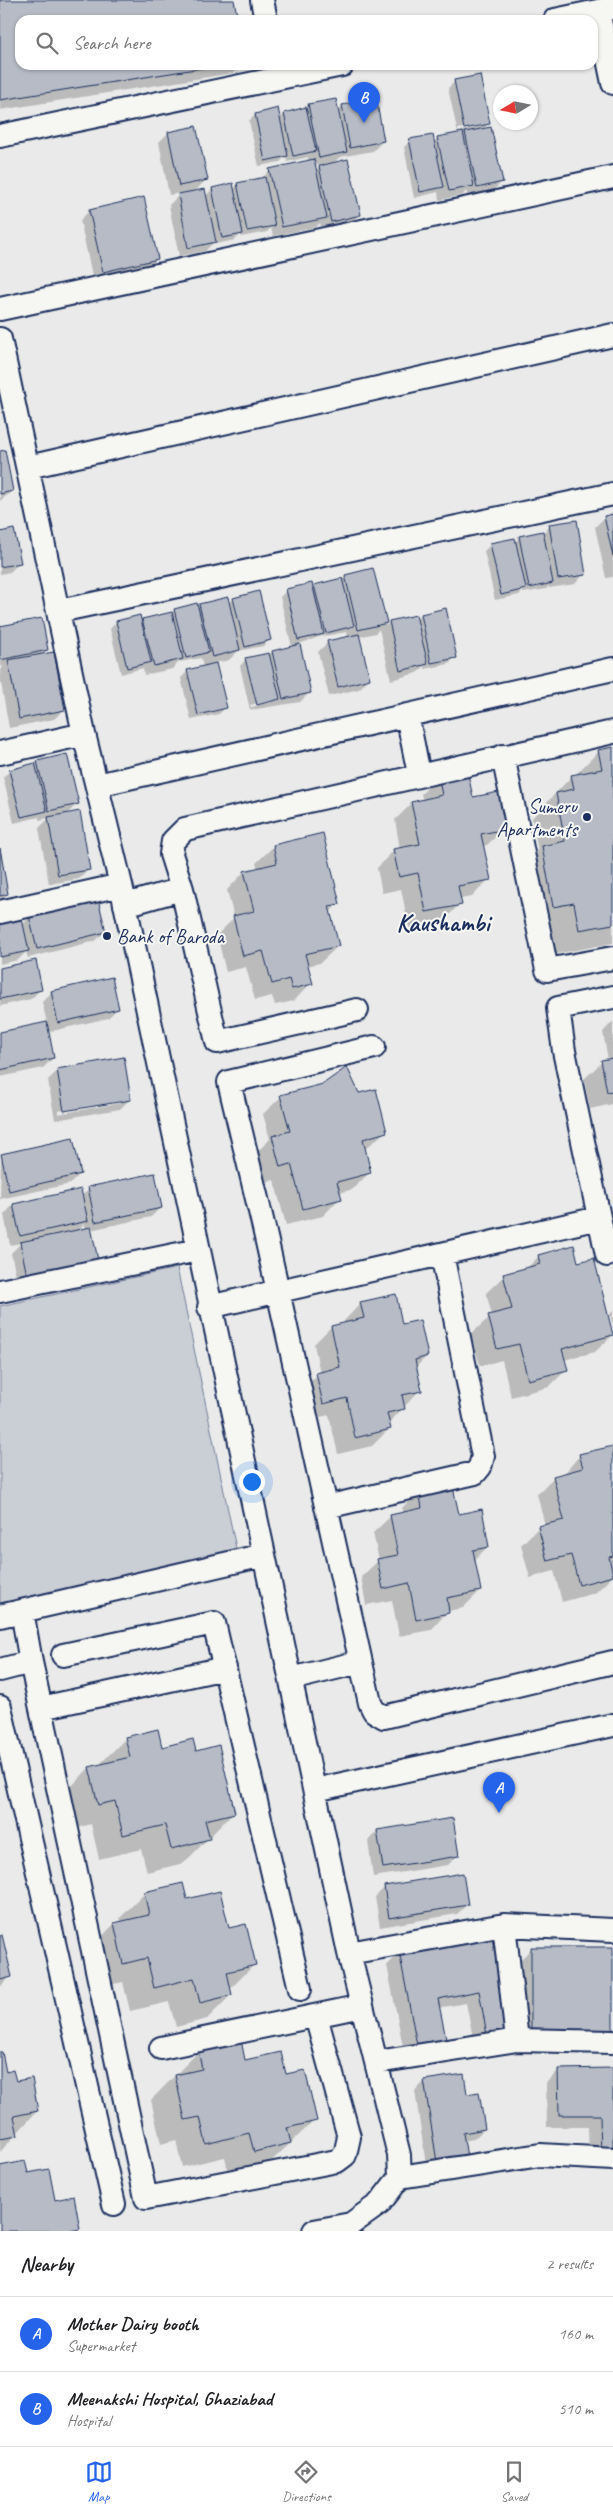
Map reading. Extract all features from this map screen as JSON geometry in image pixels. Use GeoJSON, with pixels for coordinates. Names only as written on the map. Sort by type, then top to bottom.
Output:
{"type":"FeatureCollection","features":[{"type":"Feature","properties":{"kind":"street"},"geometry":{"type":"LineString","coordinates":[[262,0],[265,15]]}},
{"type":"Feature","properties":{"kind":"street"},"geometry":{"type":"LineString","coordinates":[[578,15],[605,9],[613,83]]}},
{"type":"Feature","properties":{"kind":"street"},"geometry":{"type":"LineString","coordinates":[[0,136],[276,72],[295,70]]}},
{"type":"Feature","properties":{"kind":"street"},"geometry":{"type":"LineString","coordinates":[[0,309],[613,177]]}},
{"type":"Feature","properties":{"kind":"street"},"geometry":{"type":"LineString","coordinates":[[28,467],[613,335]]}},
{"type":"Feature","properties":{"kind":"street"},"geometry":{"type":"LineString","coordinates":[[0,338],[84,734],[123,895],[209,1307],[349,1954],[399,2155],[400,2177],[379,2204],[349,2227],[314,2231]]}},
{"type":"Feature","properties":{"kind":"street"},"geometry":{"type":"LineString","coordinates":[[59,611],[613,494]]}},
{"type":"Feature","properties":{"kind":"street"},"geometry":{"type":"LineString","coordinates":[[97,785],[613,669]]}},
{"type":"Feature","properties":{"kind":"street"},"geometry":{"type":"LineString","coordinates":[[407,715],[419,774]]}},
{"type":"Feature","properties":{"kind":"street"},"geometry":{"type":"LineString","coordinates":[[357,1010],[217,1042],[182,889],[171,854],[174,841],[185,829],[419,774],[613,732]]}},
{"type":"Feature","properties":{"kind":"street"},"geometry":{"type":"LineString","coordinates":[[0,753],[84,734]]}},
{"type":"Feature","properties":{"kind":"street"},"geometry":{"type":"LineString","coordinates":[[503,756],[547,970],[613,958]]}},
{"type":"Feature","properties":{"kind":"street"},"geometry":{"type":"LineString","coordinates":[[0,912],[182,889]]}},
{"type":"Feature","properties":{"kind":"street"},"geometry":{"type":"LineString","coordinates":[[613,997],[558,1008],[564,1051],[607,1255],[613,1253]]}},
{"type":"Feature","properties":{"kind":"street"},"geometry":{"type":"LineString","coordinates":[[374,1047],[229,1082],[278,1290],[370,1703],[374,1711],[384,1716],[613,1662]]}},
{"type":"Feature","properties":{"kind":"street"},"geometry":{"type":"LineString","coordinates":[[209,1307],[599,1218]]}},
{"type":"Feature","properties":{"kind":"street"},"geometry":{"type":"LineString","coordinates":[[0,1291],[198,1250]]}},
{"type":"Feature","properties":{"kind":"street"},"geometry":{"type":"LineString","coordinates":[[326,1507],[475,1472],[480,1467],[482,1456],[442,1254]]}},
{"type":"Feature","properties":{"kind":"street"},"geometry":{"type":"LineString","coordinates":[[0,1616],[264,1555]]}},
{"type":"Feature","properties":{"kind":"street"},"geometry":{"type":"LineString","coordinates":[[22,1611],[40,1708],[146,2198],[337,2161],[344,2154],[349,2137],[316,2016]]}},
{"type":"Feature","properties":{"kind":"street"},"geometry":{"type":"LineString","coordinates":[[63,1654],[214,1623],[300,1989]]}},
{"type":"Feature","properties":{"kind":"street"},"geometry":{"type":"LineString","coordinates":[[0,1670],[31,1662]]}},
{"type":"Feature","properties":{"kind":"street"},"geometry":{"type":"LineString","coordinates":[[291,1679],[360,1662]]}},
{"type":"Feature","properties":{"kind":"street"},"geometry":{"type":"LineString","coordinates":[[40,1708],[225,1668]]}},
{"type":"Feature","properties":{"kind":"street"},"geometry":{"type":"LineString","coordinates":[[0,1707],[114,2204]]}},
{"type":"Feature","properties":{"kind":"street"},"geometry":{"type":"LineString","coordinates":[[315,1790],[613,1725]]}},
{"type":"Feature","properties":{"kind":"street"},"geometry":{"type":"LineString","coordinates":[[349,1954],[504,1925],[613,1930]]}},
{"type":"Feature","properties":{"kind":"street"},"geometry":{"type":"LineString","coordinates":[[504,1925],[517,2040]]}},
{"type":"Feature","properties":{"kind":"street"},"geometry":{"type":"LineString","coordinates":[[161,2048],[362,2006]]}},
{"type":"Feature","properties":{"kind":"street"},"geometry":{"type":"LineString","coordinates":[[377,2062],[517,2040],[613,2042]]}},
{"type":"Feature","properties":{"kind":"street"},"geometry":{"type":"LineString","coordinates":[[400,2177],[540,2155],[613,2159]]}},
{"type":"Feature","properties":{"kind":"street"},"geometry":{"type":"LineString","coordinates":[[105,2164],[137,2156]]}},
{"type":"Feature","properties":{"kind":"shaded area"},"geometry":{"type":"Polygon","coordinates":[[[177,1268],[237,1553],[0,1603],[0,1306],[177,1268]]]}},
{"type":"Feature","properties":{"kind":"building"},"geometry":{"type":"Polygon","coordinates":[[[0,0],[234,0],[237,15],[15,15],[15,70],[189,70],[0,100],[0,0]]]}},
{"type":"Feature","properties":{"kind":"building"},"geometry":{"type":"Polygon","coordinates":[[[480,75],[490,124],[464,129],[454,80],[480,75]]]}},
{"type":"Feature","properties":{"kind":"building"},"geometry":{"type":"Polygon","coordinates":[[[376,98],[384,141],[350,148],[342,105],[376,98]]]}},
{"type":"Feature","properties":{"kind":"building"},"geometry":{"type":"Polygon","coordinates":[[[336,99],[347,152],[319,158],[308,104],[336,99]]]}},
{"type":"Feature","properties":{"kind":"building"},"geometry":{"type":"Polygon","coordinates":[[[306,107],[316,151],[293,156],[284,113],[306,107]]]}},
{"type":"Feature","properties":{"kind":"building"},"geometry":{"type":"Polygon","coordinates":[[[278,108],[288,156],[265,161],[255,114],[278,108]]]}},
{"type":"Feature","properties":{"kind":"building"},"geometry":{"type":"Polygon","coordinates":[[[196,126],[208,180],[179,186],[168,132],[196,126]]]}},
{"type":"Feature","properties":{"kind":"building"},"geometry":{"type":"Polygon","coordinates":[[[491,127],[503,182],[477,188],[465,132],[491,127]]]}},
{"type":"Feature","properties":{"kind":"building"},"geometry":{"type":"Polygon","coordinates":[[[463,132],[474,186],[449,191],[437,137],[463,132]]]}},
{"type":"Feature","properties":{"kind":"building"},"geometry":{"type":"Polygon","coordinates":[[[433,135],[444,187],[420,192],[409,139],[433,135]]]}},
{"type":"Feature","properties":{"kind":"building"},"geometry":{"type":"Polygon","coordinates":[[[314,159],[327,218],[282,227],[269,169],[314,159]]]}},
{"type":"Feature","properties":{"kind":"building"},"geometry":{"type":"Polygon","coordinates":[[[348,159],[361,215],[331,222],[319,166],[348,159]]]}},
{"type":"Feature","properties":{"kind":"building"},"geometry":{"type":"Polygon","coordinates":[[[265,177],[275,226],[247,231],[237,183],[265,177]]]}},
{"type":"Feature","properties":{"kind":"building"},"geometry":{"type":"Polygon","coordinates":[[[233,183],[243,234],[222,238],[212,188],[233,183]]]}},
{"type":"Feature","properties":{"kind":"building"},"geometry":{"type":"Polygon","coordinates":[[[205,189],[216,242],[188,248],[178,194],[205,189]]]}},
{"type":"Feature","properties":{"kind":"building"},"geometry":{"type":"Polygon","coordinates":[[[144,197],[158,259],[103,272],[89,210],[144,197]]]}},
{"type":"Feature","properties":{"kind":"building"},"geometry":{"type":"Polygon","coordinates":[[[5,450],[13,491],[0,494],[0,451],[5,450]]]}},
{"type":"Feature","properties":{"kind":"building"},"geometry":{"type":"Polygon","coordinates":[[[613,514],[613,556],[604,516],[613,514]]]}},
{"type":"Feature","properties":{"kind":"building"},"geometry":{"type":"Polygon","coordinates":[[[577,520],[586,575],[558,579],[549,524],[577,520]]]}},
{"type":"Feature","properties":{"kind":"building"},"geometry":{"type":"Polygon","coordinates":[[[14,529],[21,563],[0,567],[0,532],[14,529]]]}},
{"type":"Feature","properties":{"kind":"building"},"geometry":{"type":"Polygon","coordinates":[[[543,531],[553,583],[529,588],[519,536],[543,531]]]}},
{"type":"Feature","properties":{"kind":"building"},"geometry":{"type":"Polygon","coordinates":[[[515,538],[526,589],[501,595],[490,543],[515,538]]]}},
{"type":"Feature","properties":{"kind":"building"},"geometry":{"type":"Polygon","coordinates":[[[373,568],[387,623],[358,630],[345,575],[373,568]]]}},
{"type":"Feature","properties":{"kind":"building"},"geometry":{"type":"Polygon","coordinates":[[[342,578],[354,626],[326,633],[314,585],[342,578]]]}},
{"type":"Feature","properties":{"kind":"building"},"geometry":{"type":"Polygon","coordinates":[[[312,583],[324,634],[298,640],[286,589],[312,583]]]}},
{"type":"Feature","properties":{"kind":"building"},"geometry":{"type":"Polygon","coordinates":[[[259,591],[271,640],[245,647],[233,598],[259,591]]]}},
{"type":"Feature","properties":{"kind":"building"},"geometry":{"type":"Polygon","coordinates":[[[228,597],[240,650],[212,657],[199,604],[228,597]]]}},
{"type":"Feature","properties":{"kind":"building"},"geometry":{"type":"Polygon","coordinates":[[[197,603],[209,652],[186,658],[174,609],[197,603]]]}},
{"type":"Feature","properties":{"kind":"building"},"geometry":{"type":"Polygon","coordinates":[[[446,608],[457,658],[431,663],[421,614],[446,608]]]}},
{"type":"Feature","properties":{"kind":"building"},"geometry":{"type":"Polygon","coordinates":[[[172,612],[183,659],[154,666],[142,619],[172,612]]]}},
{"type":"Feature","properties":{"kind":"building"},"geometry":{"type":"Polygon","coordinates":[[[140,615],[151,662],[127,668],[116,621],[140,615]]]}},
{"type":"Feature","properties":{"kind":"building"},"geometry":{"type":"Polygon","coordinates":[[[416,615],[428,664],[400,671],[389,621],[416,615]]]}},
{"type":"Feature","properties":{"kind":"building"},"geometry":{"type":"Polygon","coordinates":[[[42,618],[48,650],[0,660],[0,626],[42,618]]]}},
{"type":"Feature","properties":{"kind":"building"},"geometry":{"type":"Polygon","coordinates":[[[359,634],[370,679],[338,687],[327,641],[359,634]]]}},
{"type":"Feature","properties":{"kind":"building"},"geometry":{"type":"Polygon","coordinates":[[[300,644],[311,693],[283,699],[272,651],[300,644]]]}},
{"type":"Feature","properties":{"kind":"building"},"geometry":{"type":"Polygon","coordinates":[[[54,652],[65,710],[19,719],[8,660],[54,652]]]}},
{"type":"Feature","properties":{"kind":"building"},"geometry":{"type":"Polygon","coordinates":[[[269,653],[280,699],[257,705],[245,658],[269,653]]]}},
{"type":"Feature","properties":{"kind":"building"},"geometry":{"type":"Polygon","coordinates":[[[216,663],[227,708],[198,715],[187,670],[216,663]]]}},
{"type":"Feature","properties":{"kind":"building","name":"Sumeru Apartments"},"geometry":{"type":"Polygon","coordinates":[[[613,747],[613,924],[579,930],[574,903],[553,907],[542,846],[565,841],[556,793],[574,789],[571,775],[602,769],[598,750],[613,747]]]}},
{"type":"Feature","properties":{"kind":"building"},"geometry":{"type":"Polygon","coordinates":[[[67,754],[79,804],[49,811],[37,761],[67,754]]]}},
{"type":"Feature","properties":{"kind":"building"},"geometry":{"type":"Polygon","coordinates":[[[35,763],[47,811],[21,817],[9,770],[35,763]]]}},
{"type":"Feature","properties":{"kind":"building"},"geometry":{"type":"Polygon","coordinates":[[[467,770],[473,797],[499,792],[506,829],[481,834],[491,880],[458,886],[462,905],[426,912],[418,873],[399,877],[393,849],[420,844],[411,802],[442,795],[438,776],[467,770]]]}},
{"type":"Feature","properties":{"kind":"building"},"geometry":{"type":"Polygon","coordinates":[[[80,811],[90,870],[58,875],[48,817],[80,811]]]}},
{"type":"Feature","properties":{"kind":"building"},"geometry":{"type":"Polygon","coordinates":[[[323,833],[340,904],[329,906],[339,946],[305,954],[313,984],[292,989],[289,979],[272,984],[263,951],[243,956],[233,916],[254,911],[244,871],[277,863],[273,845],[323,833]]]}},
{"type":"Feature","properties":{"kind":"building"},"geometry":{"type":"Polygon","coordinates":[[[0,848],[8,894],[0,896],[0,848]]]}},
{"type":"Feature","properties":{"kind":"building"},"geometry":{"type":"Polygon","coordinates":[[[98,899],[106,932],[37,949],[29,916],[98,899]]]}},
{"type":"Feature","properties":{"kind":"building"},"geometry":{"type":"Polygon","coordinates":[[[22,919],[29,951],[0,957],[0,924],[22,919]]]}},
{"type":"Feature","properties":{"kind":"building"},"geometry":{"type":"Polygon","coordinates":[[[36,960],[42,990],[0,999],[0,968],[36,960]]]}},
{"type":"Feature","properties":{"kind":"building"},"geometry":{"type":"Polygon","coordinates":[[[112,977],[119,1009],[58,1023],[51,991],[112,977]]]}},
{"type":"Feature","properties":{"kind":"building"},"geometry":{"type":"Polygon","coordinates":[[[47,1022],[54,1058],[0,1070],[0,1032],[47,1022]]]}},
{"type":"Feature","properties":{"kind":"building"},"geometry":{"type":"Polygon","coordinates":[[[124,1057],[131,1100],[64,1111],[57,1069],[124,1057]]]}},
{"type":"Feature","properties":{"kind":"building"},"geometry":{"type":"Polygon","coordinates":[[[613,1058],[613,1091],[607,1092],[601,1060],[613,1058]]]}},
{"type":"Feature","properties":{"kind":"building"},"geometry":{"type":"Polygon","coordinates":[[[347,1067],[359,1093],[376,1089],[387,1132],[363,1139],[371,1173],[337,1182],[342,1199],[303,1209],[291,1164],[280,1167],[272,1136],[290,1131],[280,1095],[323,1084],[347,1067]]]}},
{"type":"Feature","properties":{"kind":"building"},"geometry":{"type":"Polygon","coordinates":[[[73,1138],[81,1174],[9,1191],[1,1154],[73,1138]]]}},
{"type":"Feature","properties":{"kind":"building"},"geometry":{"type":"Polygon","coordinates":[[[155,1173],[162,1208],[95,1222],[88,1187],[155,1173]]]}},
{"type":"Feature","properties":{"kind":"building"},"geometry":{"type":"Polygon","coordinates":[[[81,1189],[88,1221],[20,1236],[13,1204],[81,1189]]]}},
{"type":"Feature","properties":{"kind":"building"},"geometry":{"type":"Polygon","coordinates":[[[91,1227],[98,1260],[27,1276],[20,1242],[91,1227]]]}},
{"type":"Feature","properties":{"kind":"building"},"geometry":{"type":"Polygon","coordinates":[[[574,1245],[578,1262],[594,1258],[613,1335],[562,1349],[568,1370],[528,1380],[519,1344],[497,1349],[488,1315],[512,1309],[503,1274],[540,1264],[538,1255],[574,1245]]]}},
{"type":"Feature","properties":{"kind":"building"},"geometry":{"type":"Polygon","coordinates":[[[396,1294],[402,1324],[420,1320],[428,1356],[415,1360],[422,1391],[402,1395],[405,1409],[387,1413],[391,1429],[355,1438],[347,1398],[323,1404],[316,1373],[340,1367],[331,1326],[364,1318],[360,1302],[396,1294]]]}},
{"type":"Feature","properties":{"kind":"building"},"geometry":{"type":"Polygon","coordinates":[[[613,1446],[613,1556],[609,1557],[613,1576],[579,1585],[571,1555],[547,1561],[538,1526],[564,1520],[553,1476],[583,1468],[579,1454],[613,1446]]]}},
{"type":"Feature","properties":{"kind":"building"},"geometry":{"type":"Polygon","coordinates":[[[452,1483],[459,1514],[482,1509],[489,1547],[473,1550],[481,1591],[447,1598],[449,1613],[416,1620],[409,1583],[383,1589],[377,1559],[398,1555],[390,1515],[422,1508],[419,1490],[452,1483]]]}},
{"type":"Feature","properties":{"kind":"building"},"geometry":{"type":"Polygon","coordinates":[[[158,1729],[162,1747],[193,1739],[196,1751],[219,1745],[235,1813],[205,1820],[210,1839],[171,1849],[165,1825],[123,1835],[115,1801],[98,1805],[89,1767],[130,1757],[125,1737],[158,1729]]]}},
{"type":"Feature","properties":{"kind":"building"},"geometry":{"type":"Polygon","coordinates":[[[453,1818],[459,1856],[383,1868],[377,1830],[453,1818]]]}},
{"type":"Feature","properties":{"kind":"building"},"geometry":{"type":"Polygon","coordinates":[[[463,1873],[468,1905],[389,1918],[384,1886],[463,1873]]]}},
{"type":"Feature","properties":{"kind":"building"},"geometry":{"type":"Polygon","coordinates":[[[183,1883],[187,1899],[220,1891],[229,1928],[246,1924],[256,1965],[227,1972],[232,1995],[200,2003],[194,1978],[154,1988],[147,1958],[123,1964],[114,1923],[149,1915],[144,1892],[183,1883]]]}},
{"type":"Feature","properties":{"kind":"building"},"geometry":{"type":"Polygon","coordinates":[[[491,1933],[510,2030],[487,2035],[479,1991],[438,1999],[446,2039],[417,2045],[399,1951],[491,1933]]]}},
{"type":"Feature","properties":{"kind":"building"},"geometry":{"type":"Polygon","coordinates":[[[2,1935],[12,1977],[0,1980],[0,1936],[2,1935]]]}},
{"type":"Feature","properties":{"kind":"building"},"geometry":{"type":"Polygon","coordinates":[[[531,1947],[613,1947],[613,2035],[531,2035],[531,1947]]]}},
{"type":"Feature","properties":{"kind":"building"},"geometry":{"type":"Polygon","coordinates":[[[241,2040],[245,2060],[281,2052],[286,2074],[305,2070],[317,2121],[287,2128],[291,2143],[254,2152],[249,2133],[206,2144],[200,2117],[185,2120],[175,2075],[202,2069],[198,2050],[241,2040]]]}},
{"type":"Feature","properties":{"kind":"building"},"geometry":{"type":"Polygon","coordinates":[[[0,2052],[2,2052],[6,2072],[13,2070],[16,2081],[32,2078],[38,2111],[14,2116],[18,2136],[0,2139],[0,2052]]]}},
{"type":"Feature","properties":{"kind":"building"},"geometry":{"type":"Polygon","coordinates":[[[613,2068],[613,2158],[601,2158],[600,2115],[559,2115],[558,2069],[613,2068]]]}},
{"type":"Feature","properties":{"kind":"building"},"geometry":{"type":"Polygon","coordinates":[[[464,2074],[467,2094],[479,2092],[485,2129],[463,2133],[467,2157],[437,2162],[424,2080],[464,2074]]]}},
{"type":"Feature","properties":{"kind":"building"},"geometry":{"type":"Polygon","coordinates":[[[25,2161],[28,2173],[49,2169],[55,2200],[74,2196],[80,2229],[70,2231],[0,2231],[0,2166],[25,2161]]]}},
{"type":"Feature","properties":{"kind":"place","name":"Meenakshi Hospital, Ghaziabad"},"geometry":{"type":"Point","coordinates":[364,123]}},
{"type":"Feature","properties":{"kind":"place","name":"Sumeru Apartments"},"geometry":{"type":"Point","coordinates":[587,817]}},
{"type":"Feature","properties":{"kind":"place","name":"Bank of Baroda"},"geometry":{"type":"Point","coordinates":[107,936]}},
{"type":"Feature","properties":{"kind":"place","name":"Mother Dairy booth"},"geometry":{"type":"Point","coordinates":[499,1813]}},
{"type":"Feature","properties":{"kind":"district","name":"Kaushambi"},"geometry":{"type":"Point","coordinates":[443,922]}}]}
